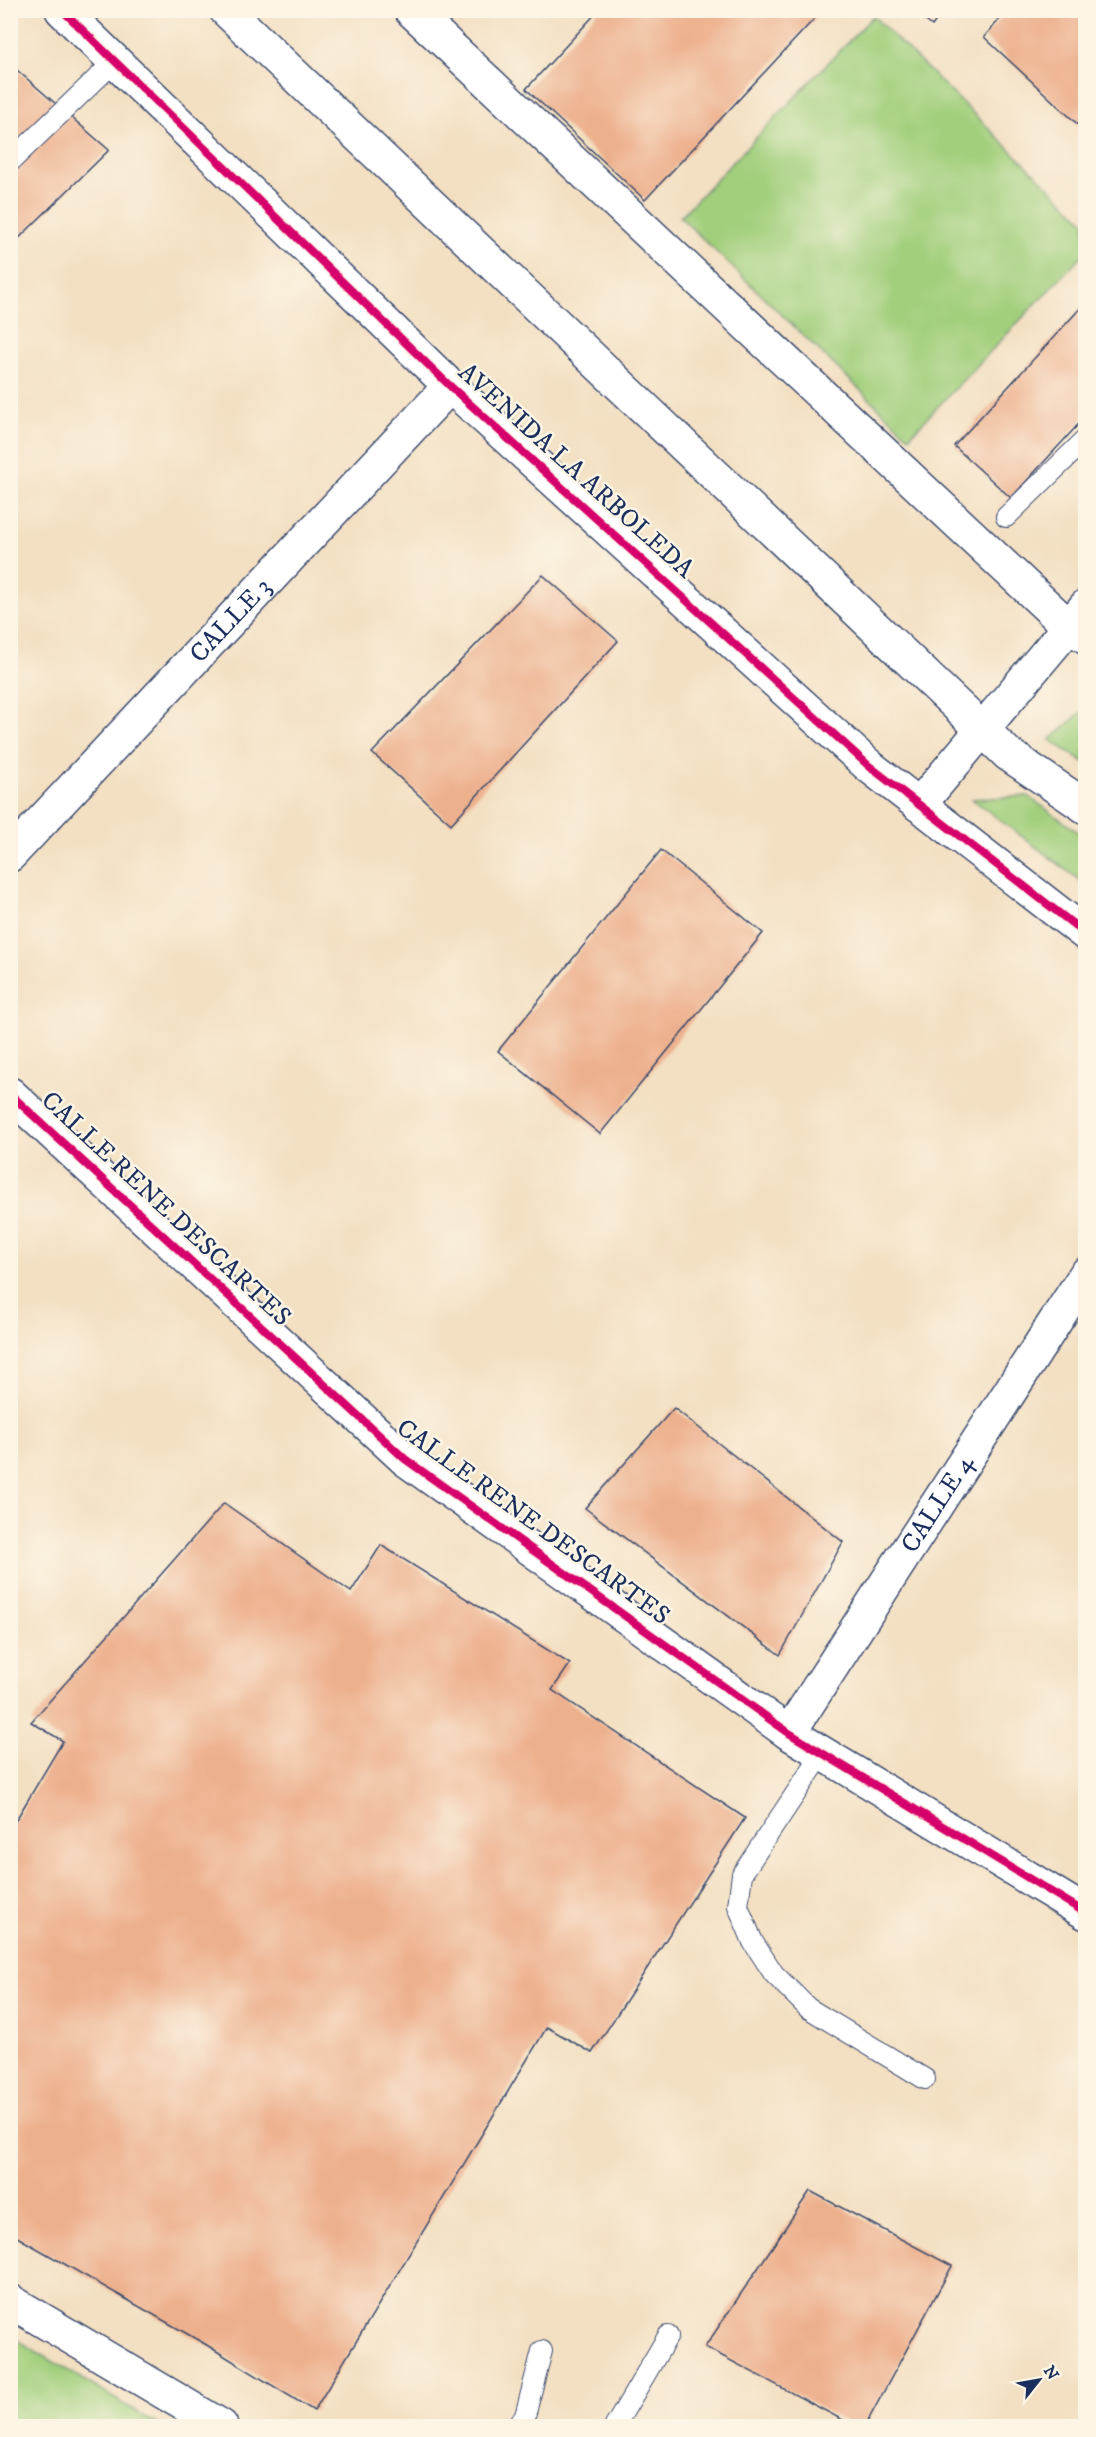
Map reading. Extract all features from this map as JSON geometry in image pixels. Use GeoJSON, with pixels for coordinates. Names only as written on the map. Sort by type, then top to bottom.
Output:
{"type":"FeatureCollection","features":[{"type":"Feature","properties":{"kind":"street","name":"AVENIDA LA ARBOLEDA"},"geometry":{"type":"LineString","coordinates":[[62,10],[450,386],[869,766],[1086,934]]}},
{"type":"Feature","properties":{"kind":"street"},"geometry":{"type":"LineString","coordinates":[[226,10],[1008,754],[1086,807]]}},
{"type":"Feature","properties":{"kind":"street"},"geometry":{"type":"LineString","coordinates":[[411,10],[1080,623],[982,729],[919,805]]}},
{"type":"Feature","properties":{"kind":"street","name":"CALLE 3"},"geometry":{"type":"LineString","coordinates":[[10,855],[450,386]]}},
{"type":"Feature","properties":{"kind":"street","name":"CALLE RENE DESCARTES"},"geometry":{"type":"LineString","coordinates":[[10,1094],[405,1459],[789,1733],[1086,1913]]}},
{"type":"Feature","properties":{"kind":"street","name":"CALLE 4"},"geometry":{"type":"LineString","coordinates":[[789,1733],[1086,1274]]}},
{"type":"Feature","properties":{"kind":"street"},"geometry":{"type":"LineString","coordinates":[[10,2301],[221,2427]]}},
{"type":"Feature","properties":{"kind":"lane"},"geometry":{"type":"LineString","coordinates":[[10,162],[115,61]]}},
{"type":"Feature","properties":{"kind":"lane"},"geometry":{"type":"LineString","coordinates":[[1006,517],[1086,439]]}},
{"type":"Feature","properties":{"kind":"lane"},"geometry":{"type":"LineString","coordinates":[[822,1754],[742,1874],[738,1906],[753,1942],[774,1974],[808,2008],[925,2079]]}},
{"type":"Feature","properties":{"kind":"lane"},"geometry":{"type":"LineString","coordinates":[[615,2427],[668,2336]]}},
{"type":"Feature","properties":{"kind":"lane"},"geometry":{"type":"LineString","coordinates":[[518,2427],[525,2416],[542,2351]]}},
{"type":"Feature","properties":{"kind":"green space"},"geometry":{"type":"Polygon","coordinates":[[[873,16],[1085,222],[1085,252],[909,437],[680,217],[873,16]]]}},
{"type":"Feature","properties":{"kind":"green space"},"geometry":{"type":"Polygon","coordinates":[[[1085,709],[1085,763],[1050,740],[1085,709]]]}},
{"type":"Feature","properties":{"kind":"green space"},"geometry":{"type":"Polygon","coordinates":[[[1028,796],[1085,837],[1085,884],[972,799],[1028,796]]]}},
{"type":"Feature","properties":{"kind":"green space"},"geometry":{"type":"Polygon","coordinates":[[[11,2336],[160,2426],[11,2426],[11,2336]]]}},
{"type":"Feature","properties":{"kind":"building"},"geometry":{"type":"Polygon","coordinates":[[[599,10],[810,10],[816,17],[645,200],[526,89],[599,10]]]}},
{"type":"Feature","properties":{"kind":"building"},"geometry":{"type":"Polygon","coordinates":[[[912,10],[944,10],[932,26],[912,10]]]}},
{"type":"Feature","properties":{"kind":"building"},"geometry":{"type":"Polygon","coordinates":[[[1008,10],[1086,10],[1086,132],[984,37],[1008,10]]]}},
{"type":"Feature","properties":{"kind":"building"},"geometry":{"type":"Polygon","coordinates":[[[10,64],[109,150],[10,247],[10,64]]]}},
{"type":"Feature","properties":{"kind":"building"},"geometry":{"type":"Polygon","coordinates":[[[1086,302],[1086,416],[1011,498],[954,446],[1086,302]]]}},
{"type":"Feature","properties":{"kind":"building"},"geometry":{"type":"Polygon","coordinates":[[[543,575],[618,641],[451,824],[372,753],[543,575]]]}},
{"type":"Feature","properties":{"kind":"building"},"geometry":{"type":"Polygon","coordinates":[[[661,850],[763,933],[600,1134],[498,1051],[661,850]]]}},
{"type":"Feature","properties":{"kind":"building"},"geometry":{"type":"Polygon","coordinates":[[[674,1408],[843,1542],[780,1655],[585,1508],[674,1408]]]}},
{"type":"Feature","properties":{"kind":"building"},"geometry":{"type":"Polygon","coordinates":[[[224,1503],[351,1592],[381,1545],[570,1664],[552,1690],[745,1818],[592,2053],[547,2027],[314,2411],[205,2344],[10,2233],[10,1830],[63,1741],[31,1722],[224,1503]]]}},
{"type":"Feature","properties":{"kind":"building"},"geometry":{"type":"Polygon","coordinates":[[[810,2191],[952,2266],[865,2426],[854,2426],[705,2347],[810,2191]]]}},
{"type":"Feature","properties":{"kind":"cycle path"},"geometry":{"type":"LineString","coordinates":[[62,10],[450,386],[869,766],[1086,934]]}},
{"type":"Feature","properties":{"kind":"cycle path"},"geometry":{"type":"LineString","coordinates":[[10,1094],[405,1459],[789,1733],[1086,1913]]}}]}
